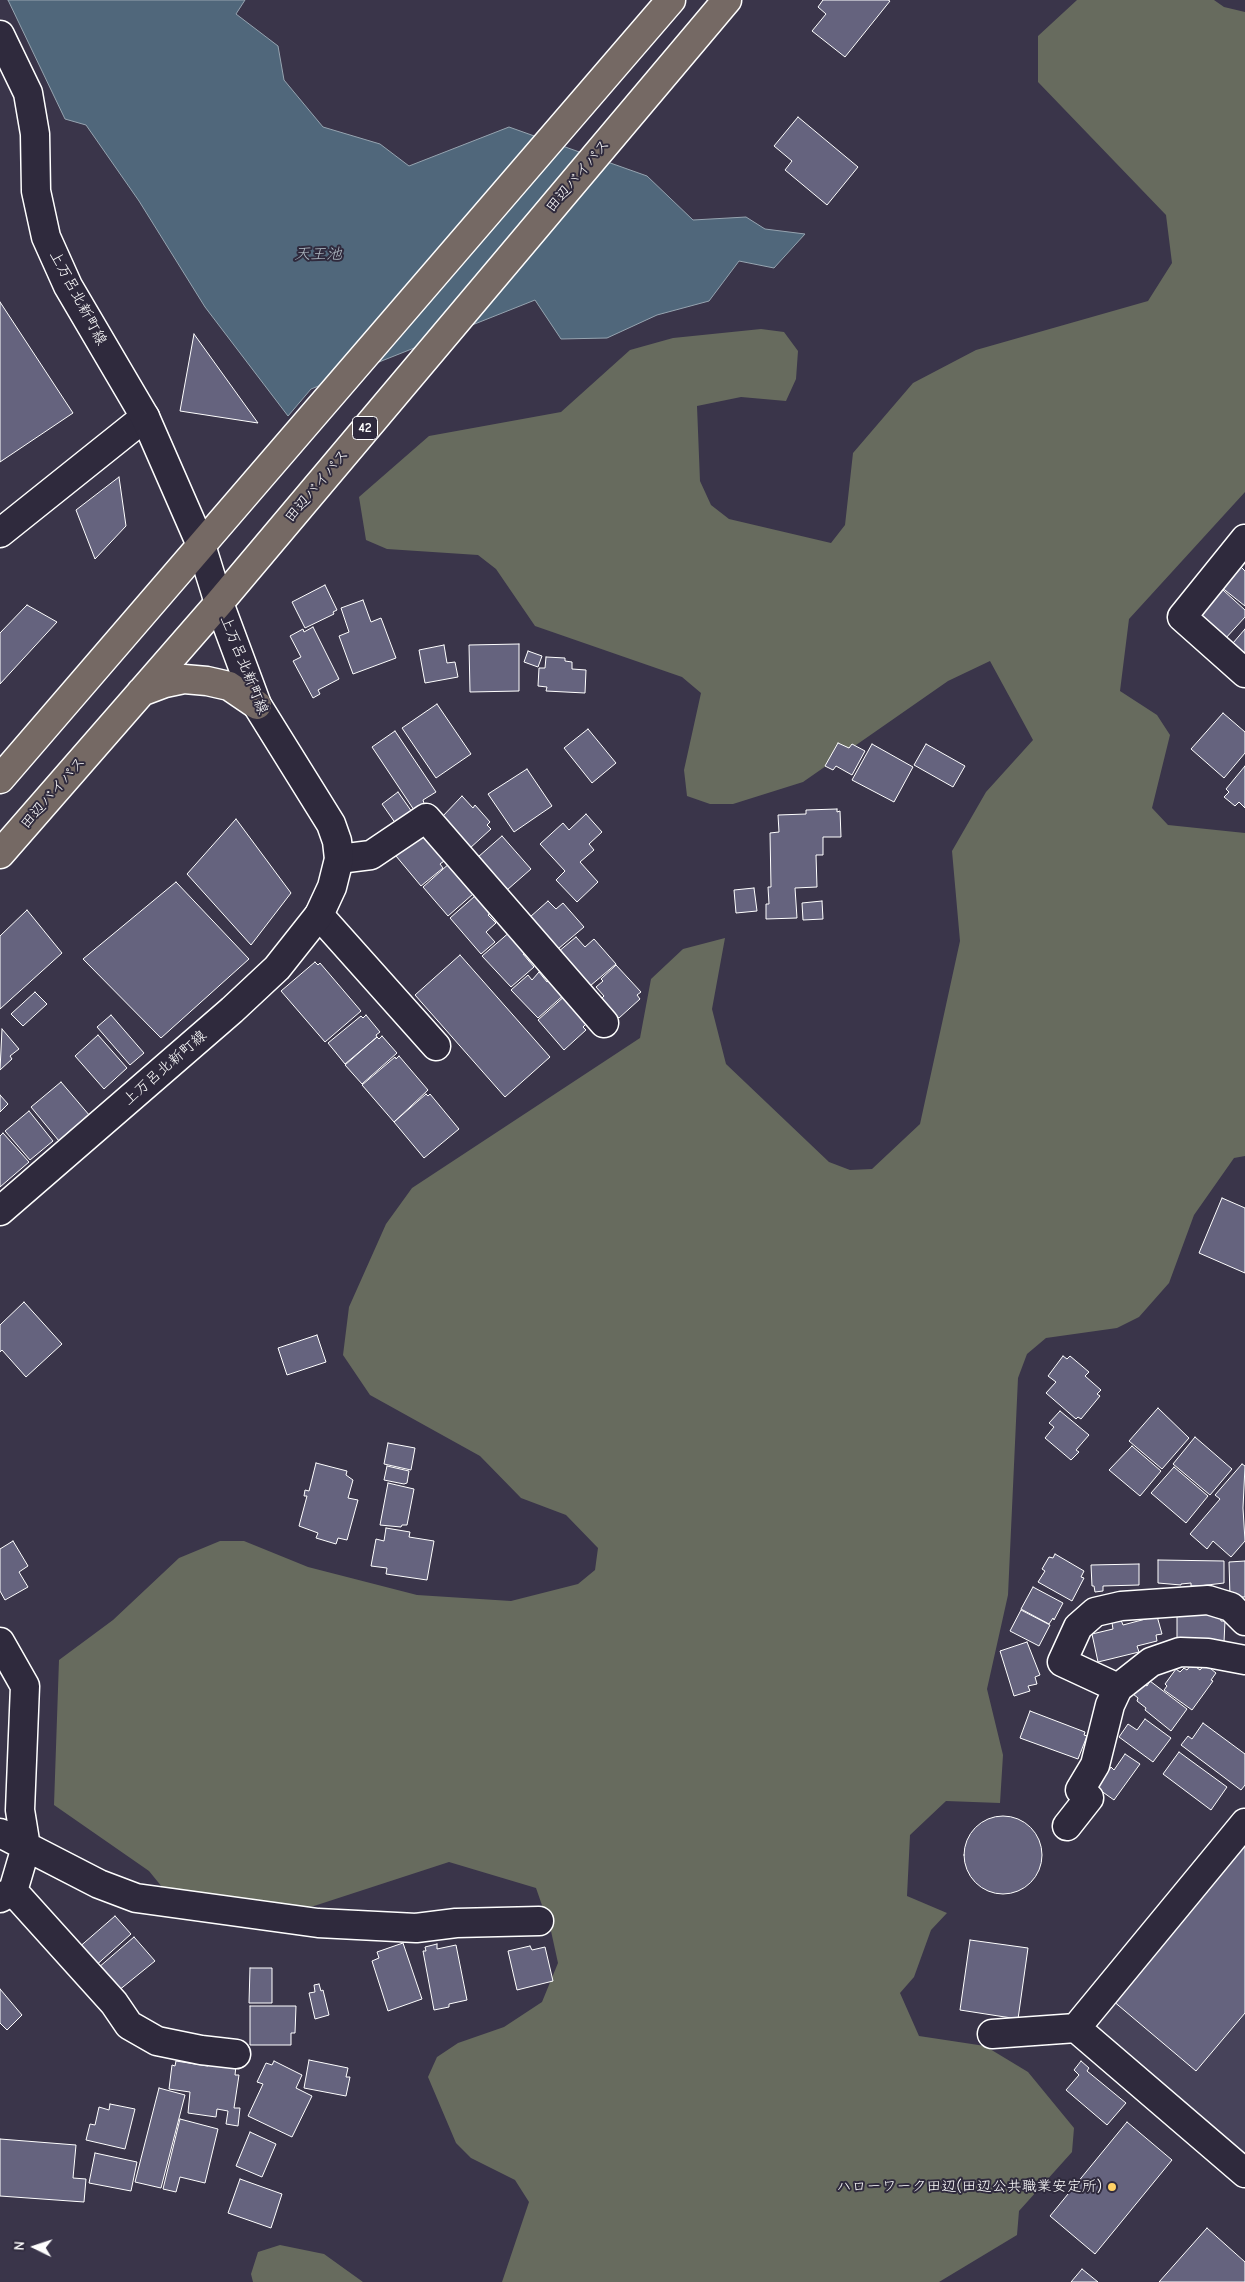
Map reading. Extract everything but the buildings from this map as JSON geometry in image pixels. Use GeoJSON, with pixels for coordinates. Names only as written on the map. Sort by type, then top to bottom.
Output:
{"type":"FeatureCollection","features":[{"type":"Feature","properties":{"kind":"highway"},"geometry":{"type":"LineString","coordinates":[[0,779],[428,285],[671,0]]}},
{"type":"Feature","properties":{"kind":"highway","name":"田辺バイパス"},"geometry":{"type":"LineString","coordinates":[[0,854],[218,603],[727,0]]}},
{"type":"Feature","properties":{"kind":"highway"},"geometry":{"type":"LineString","coordinates":[[141,692],[165,683],[184,679],[207,681],[229,686],[258,705]]}},
{"type":"Feature","properties":{"kind":"street","name":"上万呂北新町線"},"geometry":{"type":"LineString","coordinates":[[0,35],[28,93],[35,134],[36,191],[46,237],[68,286],[145,417],[201,545],[218,603],[258,705],[331,824],[337,841],[338,858],[332,888],[319,915],[277,968],[232,1010],[0,1212]]}},
{"type":"Feature","properties":{"kind":"street"},"geometry":{"type":"LineString","coordinates":[[0,533],[145,417]]}},
{"type":"Feature","properties":{"kind":"street"},"geometry":{"type":"LineString","coordinates":[[1245,539],[1182,617],[1245,673]]}},
{"type":"Feature","properties":{"kind":"street"},"geometry":{"type":"LineString","coordinates":[[338,858],[371,855],[426,818],[604,1024]]}},
{"type":"Feature","properties":{"kind":"street"},"geometry":{"type":"LineString","coordinates":[[319,915],[436,1046]]}},
{"type":"Feature","properties":{"kind":"street"},"geometry":{"type":"LineString","coordinates":[[1118,1688],[1062,1662],[1078,1627],[1095,1612],[1121,1606],[1208,1600],[1231,1607],[1245,1621]]}},
{"type":"Feature","properties":{"kind":"street"},"geometry":{"type":"LineString","coordinates":[[0,1642],[25,1686],[20,1810],[26,1847],[6,1894],[114,2003],[130,2025],[157,2041],[201,2050],[236,2054]]}},
{"type":"Feature","properties":{"kind":"street"},"geometry":{"type":"LineString","coordinates":[[1067,1826],[1089,1798],[1080,1790],[1095,1765],[1110,1705],[1118,1688],[1151,1662],[1180,1652],[1208,1653],[1245,1660]]}},
{"type":"Feature","properties":{"kind":"street"},"geometry":{"type":"LineString","coordinates":[[1076,2028],[1245,1823]]}},
{"type":"Feature","properties":{"kind":"street"},"geometry":{"type":"LineString","coordinates":[[0,1833],[99,1884],[136,1898],[318,1923],[416,1928],[456,1923],[539,1921]]}},
{"type":"Feature","properties":{"kind":"street"},"geometry":{"type":"LineString","coordinates":[[992,2034],[1076,2028],[1245,2173]]}},
{"type":"Feature","properties":{"kind":"shaded area"},"geometry":{"type":"Polygon","coordinates":[[[1077,0],[1214,0],[1224,7],[1245,12],[1245,492],[1129,619],[1120,691],[1157,715],[1170,735],[1152,808],[1168,825],[1245,833],[1245,1156],[1234,1158],[1194,1215],[1169,1283],[1139,1317],[1117,1328],[1046,1338],[1027,1354],[1018,1378],[1008,1595],[987,1689],[1003,1755],[1000,1803],[946,1801],[910,1835],[907,1896],[947,1913],[931,1930],[914,1977],[900,1993],[919,2036],[985,2046],[1028,2072],[1074,2128],[1072,2152],[1019,2211],[1017,2235],[939,2282],[502,2282],[529,2202],[515,2180],[471,2158],[456,2143],[428,2077],[437,2057],[458,2043],[504,2027],[542,2002],[558,1963],[551,1931],[536,1888],[449,1862],[314,1906],[223,1922],[180,1909],[149,1871],[54,1805],[59,1660],[113,1620],[179,1558],[220,1541],[244,1541],[308,1567],[417,1595],[511,1601],[578,1584],[595,1570],[598,1548],[566,1515],[521,1498],[480,1456],[370,1395],[343,1355],[349,1307],[386,1224],[412,1188],[640,1038],[651,979],[683,949],[725,938],[712,1009],[726,1064],[829,1162],[850,1170],[872,1169],[920,1124],[960,941],[952,851],[986,792],[1033,740],[990,661],[948,681],[803,782],[733,804],[710,804],[687,796],[684,770],[701,693],[682,677],[535,626],[496,569],[478,555],[387,549],[366,540],[359,497],[429,436],[561,412],[630,350],[673,338],[761,329],[784,332],[798,351],[796,379],[786,401],[741,397],[697,406],[700,481],[711,505],[729,519],[831,543],[845,525],[853,453],[913,383],[976,350],[1148,301],[1172,263],[1166,215],[1038,82],[1038,36],[1077,0]]]}},
{"type":"Feature","properties":{"kind":"shaded area"},"geometry":{"type":"Polygon","coordinates":[[[1245,1834],[1245,2163],[1081,2028],[1245,1834]]]}},
{"type":"Feature","properties":{"kind":"shaded area"},"geometry":{"type":"Polygon","coordinates":[[[280,2245],[324,2254],[363,2282],[253,2282],[251,2274],[258,2252],[280,2245]]]}},
{"type":"Feature","properties":{"kind":"water","name":"天王池"},"geometry":{"type":"Polygon","coordinates":[[[8,0],[245,0],[236,14],[278,46],[284,80],[323,127],[380,144],[409,166],[509,127],[647,176],[693,220],[746,217],[765,229],[805,234],[774,268],[739,261],[709,301],[657,315],[607,338],[561,339],[535,300],[311,389],[288,416],[205,307],[139,201],[86,125],[65,119],[8,0]]]}},
{"type":"Feature","properties":{"kind":"place","name":"ハローワーク田辺(田辺公共職業安定所)"},"geometry":{"type":"Point","coordinates":[1112,2187]}}]}
